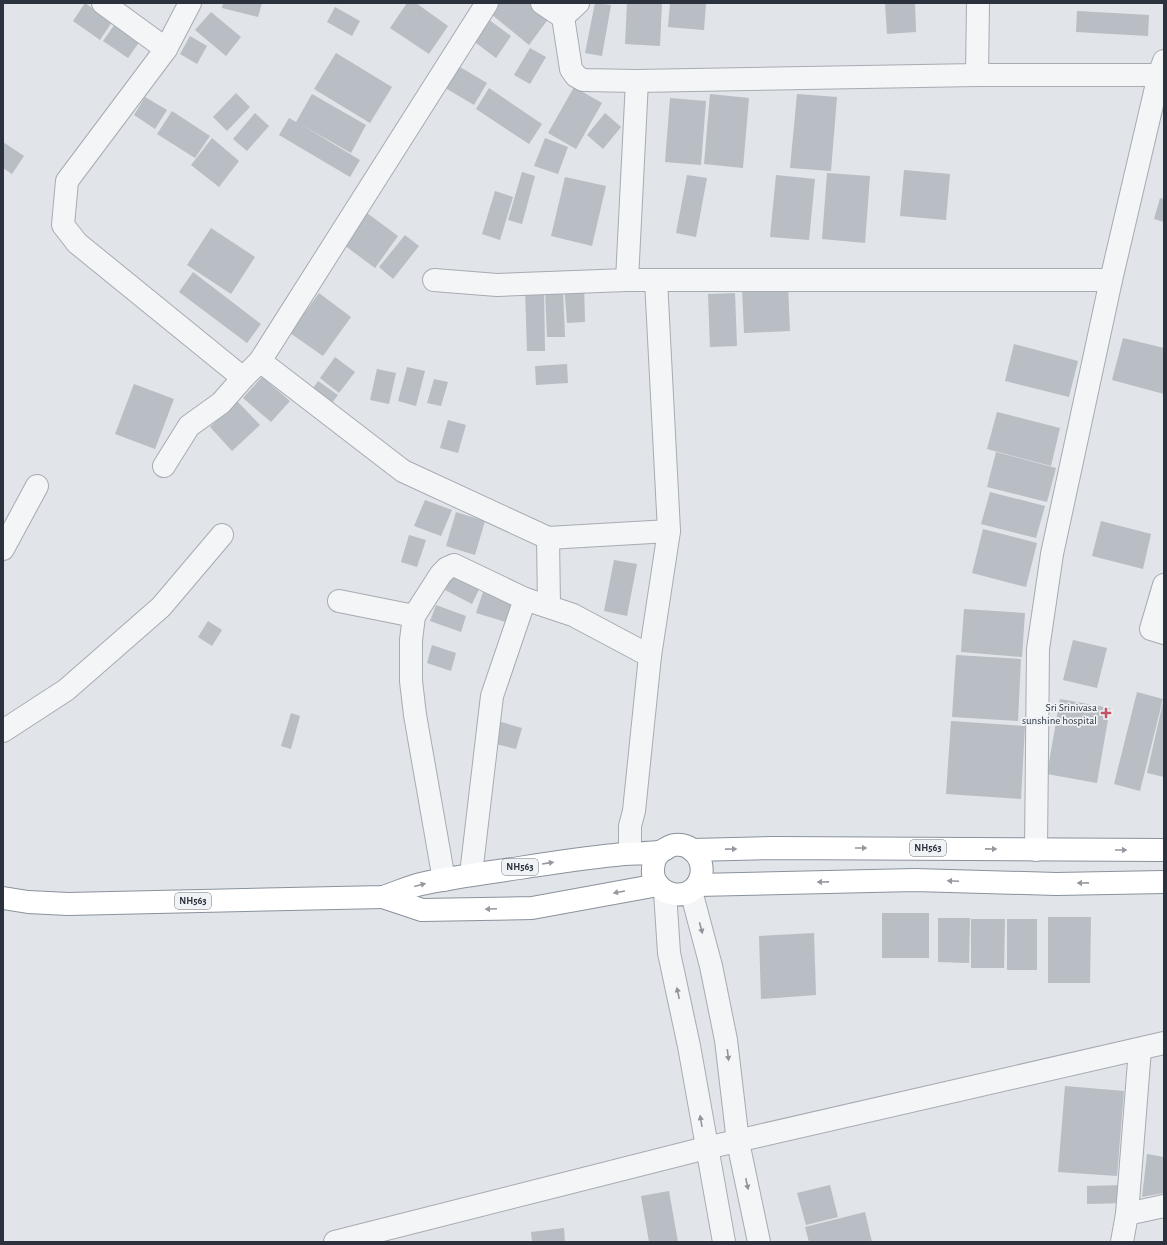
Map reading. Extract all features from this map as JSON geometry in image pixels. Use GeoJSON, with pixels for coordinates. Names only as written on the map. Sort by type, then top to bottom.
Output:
{"type":"FeatureCollection","features":[{"type":"Feature","properties":{"kind":"highway","name":"NH563"},"geometry":{"type":"LineString","coordinates":[[384,898],[419,884],[471,874],[573,859],[630,853],[660,852],[667,847],[676,845],[684,846],[692,850],[795,848],[1164,850]]}},
{"type":"Feature","properties":{"kind":"highway"},"geometry":{"type":"LineString","coordinates":[[692,850],[699,857],[702,866],[701,876],[694,888]]}},
{"type":"Feature","properties":{"kind":"highway"},"geometry":{"type":"LineString","coordinates":[[660,852],[654,862],[653,875],[662,888]]}},
{"type":"Feature","properties":{"kind":"highway","name":"NH563"},"geometry":{"type":"LineString","coordinates":[[3,898],[28,902],[68,904],[384,898],[422,910],[532,908],[662,888],[671,894],[685,894],[694,888],[915,880],[1056,884],[1164,882]]}},
{"type":"Feature","properties":{"kind":"street"},"geometry":{"type":"LineString","coordinates":[[103,3],[166,49]]}},
{"type":"Feature","properties":{"kind":"street"},"geometry":{"type":"LineString","coordinates":[[190,3],[166,49],[67,181],[63,225],[77,243],[243,378]]}},
{"type":"Feature","properties":{"kind":"street"},"geometry":{"type":"LineString","coordinates":[[164,466],[189,426],[221,403],[260,361],[487,3]]}},
{"type":"Feature","properties":{"kind":"street"},"geometry":{"type":"LineString","coordinates":[[542,3],[571,10],[571,69],[576,76],[583,80],[637,81],[977,75],[1161,68],[1111,280],[1052,554],[1038,649],[1036,850]]}},
{"type":"Feature","properties":{"kind":"street"},"geometry":{"type":"LineString","coordinates":[[977,75],[978,3]]}},
{"type":"Feature","properties":{"kind":"street"},"geometry":{"type":"LineString","coordinates":[[627,280],[637,81]]}},
{"type":"Feature","properties":{"kind":"street"},"geometry":{"type":"LineString","coordinates":[[434,280],[497,285],[627,280],[1111,280]]}},
{"type":"Feature","properties":{"kind":"street"},"geometry":{"type":"LineString","coordinates":[[630,853],[630,826],[634,811],[650,656],[669,531],[656,280]]}},
{"type":"Feature","properties":{"kind":"street"},"geometry":{"type":"LineString","coordinates":[[260,361],[403,471],[548,538],[669,531]]}},
{"type":"Feature","properties":{"kind":"street"},"geometry":{"type":"LineString","coordinates":[[3,549],[37,486]]}},
{"type":"Feature","properties":{"kind":"street"},"geometry":{"type":"LineString","coordinates":[[3,731],[66,690],[161,606],[222,536]]}},
{"type":"Feature","properties":{"kind":"street"},"geometry":{"type":"LineString","coordinates":[[548,538],[549,606]]}},
{"type":"Feature","properties":{"kind":"street"},"geometry":{"type":"LineString","coordinates":[[444,880],[414,708],[411,681],[414,616],[441,574],[447,568],[454,565],[525,598],[573,615],[650,656]]}},
{"type":"Feature","properties":{"kind":"street"},"geometry":{"type":"LineString","coordinates":[[1164,585],[1151,629],[1164,633]]}},
{"type":"Feature","properties":{"kind":"street"},"geometry":{"type":"LineString","coordinates":[[471,874],[492,696],[525,598]]}},
{"type":"Feature","properties":{"kind":"street"},"geometry":{"type":"LineString","coordinates":[[339,601],[414,616]]}},
{"type":"Feature","properties":{"kind":"street"},"geometry":{"type":"LineString","coordinates":[[662,888],[669,953],[689,1046],[724,1242]]}},
{"type":"Feature","properties":{"kind":"street"},"geometry":{"type":"LineString","coordinates":[[694,888],[726,1040],[738,1142],[760,1242]]}},
{"type":"Feature","properties":{"kind":"street"},"geometry":{"type":"LineString","coordinates":[[335,1242],[374,1236],[706,1148],[738,1142],[1164,1043]]}},
{"type":"Feature","properties":{"kind":"street"},"geometry":{"type":"LineString","coordinates":[[1122,1242],[1127,1214],[1140,1049]]}},
{"type":"Feature","properties":{"kind":"street"},"geometry":{"type":"LineString","coordinates":[[1127,1214],[1164,1206]]}},
{"type":"Feature","properties":{"kind":"building"},"geometry":{"type":"Polygon","coordinates":[[[85,3],[112,22],[100,40],[73,21],[85,3]]]}},
{"type":"Feature","properties":{"kind":"building"},"geometry":{"type":"Polygon","coordinates":[[[223,3],[262,3],[258,17],[222,8],[223,3]]]}},
{"type":"Feature","properties":{"kind":"building"},"geometry":{"type":"Polygon","coordinates":[[[407,3],[416,3],[448,26],[429,54],[390,28],[407,3]]]}},
{"type":"Feature","properties":{"kind":"building"},"geometry":{"type":"Polygon","coordinates":[[[500,3],[530,3],[549,18],[529,45],[491,14],[500,3]]]}},
{"type":"Feature","properties":{"kind":"building"},"geometry":{"type":"Polygon","coordinates":[[[595,3],[611,5],[602,56],[585,53],[595,3]]]}},
{"type":"Feature","properties":{"kind":"building"},"geometry":{"type":"Polygon","coordinates":[[[627,3],[662,3],[660,46],[625,44],[627,3]]]}},
{"type":"Feature","properties":{"kind":"building"},"geometry":{"type":"Polygon","coordinates":[[[670,3],[706,3],[704,30],[668,27],[670,3]]]}},
{"type":"Feature","properties":{"kind":"building"},"geometry":{"type":"Polygon","coordinates":[[[885,3],[915,3],[916,32],[887,34],[885,3]]]}},
{"type":"Feature","properties":{"kind":"building"},"geometry":{"type":"Polygon","coordinates":[[[335,7],[360,21],[352,36],[327,22],[335,7]]]}},
{"type":"Feature","properties":{"kind":"building"},"geometry":{"type":"Polygon","coordinates":[[[1077,11],[1149,15],[1148,36],[1076,32],[1077,11]]]}},
{"type":"Feature","properties":{"kind":"building"},"geometry":{"type":"Polygon","coordinates":[[[211,12],[241,37],[226,56],[195,30],[211,12]]]}},
{"type":"Feature","properties":{"kind":"building"},"geometry":{"type":"Polygon","coordinates":[[[488,19],[511,36],[496,58],[472,40],[488,19]]]}},
{"type":"Feature","properties":{"kind":"building"},"geometry":{"type":"Polygon","coordinates":[[[115,24],[140,41],[128,58],[103,41],[115,24]]]}},
{"type":"Feature","properties":{"kind":"building"},"geometry":{"type":"Polygon","coordinates":[[[190,36],[207,46],[197,64],[180,54],[190,36]]]}},
{"type":"Feature","properties":{"kind":"building"},"geometry":{"type":"Polygon","coordinates":[[[530,48],[546,57],[530,84],[514,75],[530,48]]]}},
{"type":"Feature","properties":{"kind":"building"},"geometry":{"type":"Polygon","coordinates":[[[336,53],[392,87],[370,123],[314,89],[336,53]]]}},
{"type":"Feature","properties":{"kind":"building"},"geometry":{"type":"Polygon","coordinates":[[[455,64],[487,83],[474,105],[442,86],[455,64]]]}},
{"type":"Feature","properties":{"kind":"building"},"geometry":{"type":"Polygon","coordinates":[[[574,87],[602,103],[576,149],[548,133],[574,87]]]}},
{"type":"Feature","properties":{"kind":"building"},"geometry":{"type":"Polygon","coordinates":[[[489,88],[542,124],[529,144],[476,109],[489,88]]]}},
{"type":"Feature","properties":{"kind":"building"},"geometry":{"type":"Polygon","coordinates":[[[236,93],[250,107],[227,131],[213,117],[236,93]]]}},
{"type":"Feature","properties":{"kind":"building"},"geometry":{"type":"Polygon","coordinates":[[[312,94],[366,125],[351,153],[300,124],[360,160],[350,177],[279,135],[289,118],[296,122],[312,94]]]}},
{"type":"Feature","properties":{"kind":"building"},"geometry":{"type":"Polygon","coordinates":[[[710,94],[749,98],[743,168],[704,164],[710,94]]]}},
{"type":"Feature","properties":{"kind":"building"},"geometry":{"type":"Polygon","coordinates":[[[797,94],[837,97],[831,171],[790,168],[797,94]]]}},
{"type":"Feature","properties":{"kind":"building"},"geometry":{"type":"Polygon","coordinates":[[[145,97],[167,110],[155,129],[134,115],[145,97]]]}},
{"type":"Feature","properties":{"kind":"building"},"geometry":{"type":"Polygon","coordinates":[[[670,98],[706,101],[701,165],[665,162],[670,98]]]}},
{"type":"Feature","properties":{"kind":"building"},"geometry":{"type":"Polygon","coordinates":[[[172,111],[210,136],[195,158],[157,134],[172,111]]]}},
{"type":"Feature","properties":{"kind":"building"},"geometry":{"type":"Polygon","coordinates":[[[255,113],[269,126],[247,151],[233,139],[255,113]]]}},
{"type":"Feature","properties":{"kind":"building"},"geometry":{"type":"Polygon","coordinates":[[[605,113],[621,127],[603,149],[587,135],[605,113]]]}},
{"type":"Feature","properties":{"kind":"building"},"geometry":{"type":"Polygon","coordinates":[[[212,138],[239,161],[219,187],[191,165],[212,138]]]}},
{"type":"Feature","properties":{"kind":"building"},"geometry":{"type":"Polygon","coordinates":[[[545,138],[568,147],[558,174],[534,166],[545,138]]]}},
{"type":"Feature","properties":{"kind":"building"},"geometry":{"type":"Polygon","coordinates":[[[3,142],[24,156],[12,174],[3,168],[3,142]]]}},
{"type":"Feature","properties":{"kind":"building"},"geometry":{"type":"Polygon","coordinates":[[[904,170],[950,174],[946,220],[900,216],[904,170]]]}},
{"type":"Feature","properties":{"kind":"building"},"geometry":{"type":"Polygon","coordinates":[[[522,172],[535,176],[522,224],[508,220],[522,172]]]}},
{"type":"Feature","properties":{"kind":"building"},"geometry":{"type":"Polygon","coordinates":[[[827,173],[870,176],[865,243],[822,239],[827,173]]]}},
{"type":"Feature","properties":{"kind":"building"},"geometry":{"type":"Polygon","coordinates":[[[687,175],[707,178],[696,237],[676,233],[687,175]]]}},
{"type":"Feature","properties":{"kind":"building"},"geometry":{"type":"Polygon","coordinates":[[[776,175],[815,179],[809,240],[770,237],[776,175]]]}},
{"type":"Feature","properties":{"kind":"building"},"geometry":{"type":"Polygon","coordinates":[[[565,177],[606,186],[592,246],[551,236],[565,177]]]}},
{"type":"Feature","properties":{"kind":"building"},"geometry":{"type":"Polygon","coordinates":[[[495,191],[513,197],[500,240],[482,234],[495,191]]]}},
{"type":"Feature","properties":{"kind":"building"},"geometry":{"type":"Polygon","coordinates":[[[1160,198],[1164,199],[1164,222],[1154,219],[1160,198]]]}},
{"type":"Feature","properties":{"kind":"building"},"geometry":{"type":"Polygon","coordinates":[[[367,213],[398,236],[375,268],[344,245],[367,213]]]}},
{"type":"Feature","properties":{"kind":"building"},"geometry":{"type":"Polygon","coordinates":[[[211,228],[255,257],[231,294],[187,265],[211,228]]]}},
{"type":"Feature","properties":{"kind":"building"},"geometry":{"type":"Polygon","coordinates":[[[405,235],[419,246],[393,279],[379,267],[405,235]]]}},
{"type":"Feature","properties":{"kind":"building"},"geometry":{"type":"Polygon","coordinates":[[[193,272],[261,324],[247,343],[179,292],[193,272]]]}},
{"type":"Feature","properties":{"kind":"building"},"geometry":{"type":"Polygon","coordinates":[[[584,284],[585,322],[567,323],[564,285],[584,284]]]}},
{"type":"Feature","properties":{"kind":"building"},"geometry":{"type":"Polygon","coordinates":[[[788,285],[790,331],[744,333],[742,288],[788,285]]]}},
{"type":"Feature","properties":{"kind":"building"},"geometry":{"type":"Polygon","coordinates":[[[544,287],[545,351],[527,351],[525,288],[544,287]]]}},
{"type":"Feature","properties":{"kind":"building"},"geometry":{"type":"Polygon","coordinates":[[[545,290],[563,290],[565,337],[547,337],[545,290]]]}},
{"type":"Feature","properties":{"kind":"building"},"geometry":{"type":"Polygon","coordinates":[[[319,293],[351,317],[323,356],[290,333],[319,293]]]}},
{"type":"Feature","properties":{"kind":"building"},"geometry":{"type":"Polygon","coordinates":[[[735,293],[737,346],[710,347],[708,294],[735,293]]]}},
{"type":"Feature","properties":{"kind":"building"},"geometry":{"type":"Polygon","coordinates":[[[1123,338],[1164,348],[1164,394],[1112,380],[1123,338]]]}},
{"type":"Feature","properties":{"kind":"building"},"geometry":{"type":"Polygon","coordinates":[[[1014,344],[1078,361],[1069,397],[1005,381],[1014,344]]]}},
{"type":"Feature","properties":{"kind":"building"},"geometry":{"type":"Polygon","coordinates":[[[335,357],[355,372],[339,393],[320,378],[335,357]]]}},
{"type":"Feature","properties":{"kind":"building"},"geometry":{"type":"Polygon","coordinates":[[[567,364],[568,383],[536,385],[535,366],[567,364]]]}},
{"type":"Feature","properties":{"kind":"building"},"geometry":{"type":"Polygon","coordinates":[[[407,367],[425,371],[416,406],[398,401],[407,367]]]}},
{"type":"Feature","properties":{"kind":"building"},"geometry":{"type":"Polygon","coordinates":[[[377,369],[396,373],[389,404],[370,400],[377,369]]]}},
{"type":"Feature","properties":{"kind":"building"},"geometry":{"type":"Polygon","coordinates":[[[262,377],[290,401],[271,422],[243,398],[262,377]]]}},
{"type":"Feature","properties":{"kind":"building"},"geometry":{"type":"Polygon","coordinates":[[[434,379],[448,382],[441,406],[427,403],[434,379]]]}},
{"type":"Feature","properties":{"kind":"building"},"geometry":{"type":"Polygon","coordinates":[[[318,381],[338,395],[329,407],[310,393],[318,381]]]}},
{"type":"Feature","properties":{"kind":"building"},"geometry":{"type":"Polygon","coordinates":[[[134,384],[174,399],[155,449],[115,434],[134,384]]]}},
{"type":"Feature","properties":{"kind":"building"},"geometry":{"type":"Polygon","coordinates":[[[237,401],[260,425],[232,451],[210,427],[237,401]]]}},
{"type":"Feature","properties":{"kind":"building"},"geometry":{"type":"Polygon","coordinates":[[[997,412],[1060,428],[1051,466],[987,449],[997,412]]]}},
{"type":"Feature","properties":{"kind":"building"},"geometry":{"type":"Polygon","coordinates":[[[448,420],[466,425],[458,453],[440,448],[448,420]]]}},
{"type":"Feature","properties":{"kind":"building"},"geometry":{"type":"Polygon","coordinates":[[[996,452],[1056,468],[1047,502],[987,487],[996,452]]]}},
{"type":"Feature","properties":{"kind":"building"},"geometry":{"type":"Polygon","coordinates":[[[990,492],[1045,506],[1036,538],[981,524],[990,492]]]}},
{"type":"Feature","properties":{"kind":"building"},"geometry":{"type":"Polygon","coordinates":[[[425,500],[452,510],[441,536],[414,526],[425,500]]]}},
{"type":"Feature","properties":{"kind":"building"},"geometry":{"type":"Polygon","coordinates":[[[456,512],[485,521],[475,555],[446,546],[456,512]]]}},
{"type":"Feature","properties":{"kind":"building"},"geometry":{"type":"Polygon","coordinates":[[[1101,521],[1151,534],[1143,569],[1092,556],[1101,521]]]}},
{"type":"Feature","properties":{"kind":"building"},"geometry":{"type":"Polygon","coordinates":[[[983,529],[1037,543],[1026,587],[972,573],[983,529]]]}},
{"type":"Feature","properties":{"kind":"building"},"geometry":{"type":"Polygon","coordinates":[[[409,535],[426,540],[417,567],[401,562],[409,535]]]}},
{"type":"Feature","properties":{"kind":"building"},"geometry":{"type":"Polygon","coordinates":[[[614,560],[637,564],[627,616],[604,611],[614,560]]]}},
{"type":"Feature","properties":{"kind":"building"},"geometry":{"type":"Polygon","coordinates":[[[455,570],[482,583],[472,604],[445,590],[455,570]]]}},
{"type":"Feature","properties":{"kind":"building"},"geometry":{"type":"Polygon","coordinates":[[[485,586],[518,597],[509,623],[476,613],[485,586]]]}},
{"type":"Feature","properties":{"kind":"building"},"geometry":{"type":"Polygon","coordinates":[[[436,605],[466,616],[461,632],[430,621],[436,605]]]}},
{"type":"Feature","properties":{"kind":"building"},"geometry":{"type":"Polygon","coordinates":[[[964,609],[1025,613],[1022,657],[961,652],[964,609]]]}},
{"type":"Feature","properties":{"kind":"building"},"geometry":{"type":"Polygon","coordinates":[[[208,621],[222,630],[212,646],[198,637],[208,621]]]}},
{"type":"Feature","properties":{"kind":"building"},"geometry":{"type":"Polygon","coordinates":[[[1073,640],[1107,648],[1097,688],[1063,680],[1073,640]]]}},
{"type":"Feature","properties":{"kind":"building"},"geometry":{"type":"Polygon","coordinates":[[[432,645],[456,653],[451,671],[427,663],[432,645]]]}},
{"type":"Feature","properties":{"kind":"building"},"geometry":{"type":"Polygon","coordinates":[[[956,655],[1021,659],[1018,721],[952,717],[956,655]]]}},
{"type":"Feature","properties":{"kind":"building"},"geometry":{"type":"Polygon","coordinates":[[[1137,692],[1163,699],[1140,791],[1114,784],[1137,692]]]}},
{"type":"Feature","properties":{"kind":"building"},"geometry":{"type":"Polygon","coordinates":[[[1060,699],[1110,708],[1097,783],[1047,774],[1060,699]]]}},
{"type":"Feature","properties":{"kind":"building"},"geometry":{"type":"Polygon","coordinates":[[[1164,702],[1164,777],[1147,773],[1164,702]]]}},
{"type":"Feature","properties":{"kind":"building"},"geometry":{"type":"Polygon","coordinates":[[[291,713],[300,716],[291,749],[281,746],[291,713]]]}},
{"type":"Feature","properties":{"kind":"building"},"geometry":{"type":"Polygon","coordinates":[[[498,721],[522,728],[516,749],[492,743],[498,721]]]}},
{"type":"Feature","properties":{"kind":"building"},"geometry":{"type":"Polygon","coordinates":[[[951,721],[1025,726],[1021,799],[946,794],[951,721]]]}},
{"type":"Feature","properties":{"kind":"building"},"geometry":{"type":"Polygon","coordinates":[[[882,913],[929,913],[929,958],[882,958],[882,913]]]}},
{"type":"Feature","properties":{"kind":"building"},"geometry":{"type":"Polygon","coordinates":[[[1048,917],[1091,917],[1090,983],[1048,983],[1048,917]]]}},
{"type":"Feature","properties":{"kind":"building"},"geometry":{"type":"Polygon","coordinates":[[[938,918],[970,918],[969,963],[938,962],[938,918]]]}},
{"type":"Feature","properties":{"kind":"building"},"geometry":{"type":"Polygon","coordinates":[[[971,919],[1005,919],[1004,968],[971,968],[971,919]]]}},
{"type":"Feature","properties":{"kind":"building"},"geometry":{"type":"Polygon","coordinates":[[[1007,919],[1037,919],[1037,970],[1007,970],[1007,919]]]}},
{"type":"Feature","properties":{"kind":"building"},"geometry":{"type":"Polygon","coordinates":[[[814,933],[816,995],[761,999],[759,936],[814,933]]]}},
{"type":"Feature","properties":{"kind":"building"},"geometry":{"type":"Polygon","coordinates":[[[1065,1086],[1124,1091],[1117,1176],[1058,1172],[1065,1086]]]}},
{"type":"Feature","properties":{"kind":"building"},"geometry":{"type":"Polygon","coordinates":[[[1147,1154],[1164,1157],[1164,1193],[1142,1197],[1147,1154]]]}},
{"type":"Feature","properties":{"kind":"building"},"geometry":{"type":"Polygon","coordinates":[[[830,1185],[838,1217],[806,1225],[797,1193],[830,1185]]]}},
{"type":"Feature","properties":{"kind":"building"},"geometry":{"type":"Polygon","coordinates":[[[1125,1185],[1125,1203],[1087,1204],[1087,1186],[1125,1185]]]}},
{"type":"Feature","properties":{"kind":"building"},"geometry":{"type":"Polygon","coordinates":[[[669,1191],[678,1242],[649,1242],[641,1196],[669,1191]]]}},
{"type":"Feature","properties":{"kind":"building"},"geometry":{"type":"Polygon","coordinates":[[[865,1212],[872,1242],[809,1242],[805,1227],[865,1212]]]}},
{"type":"Feature","properties":{"kind":"building"},"geometry":{"type":"Polygon","coordinates":[[[564,1228],[565,1242],[532,1242],[531,1232],[564,1228]]]}},
{"type":"Feature","properties":{"kind":"place","name":"Sri Srinivasa sunshine hospital"},"geometry":{"type":"Point","coordinates":[1106,713]}}]}
